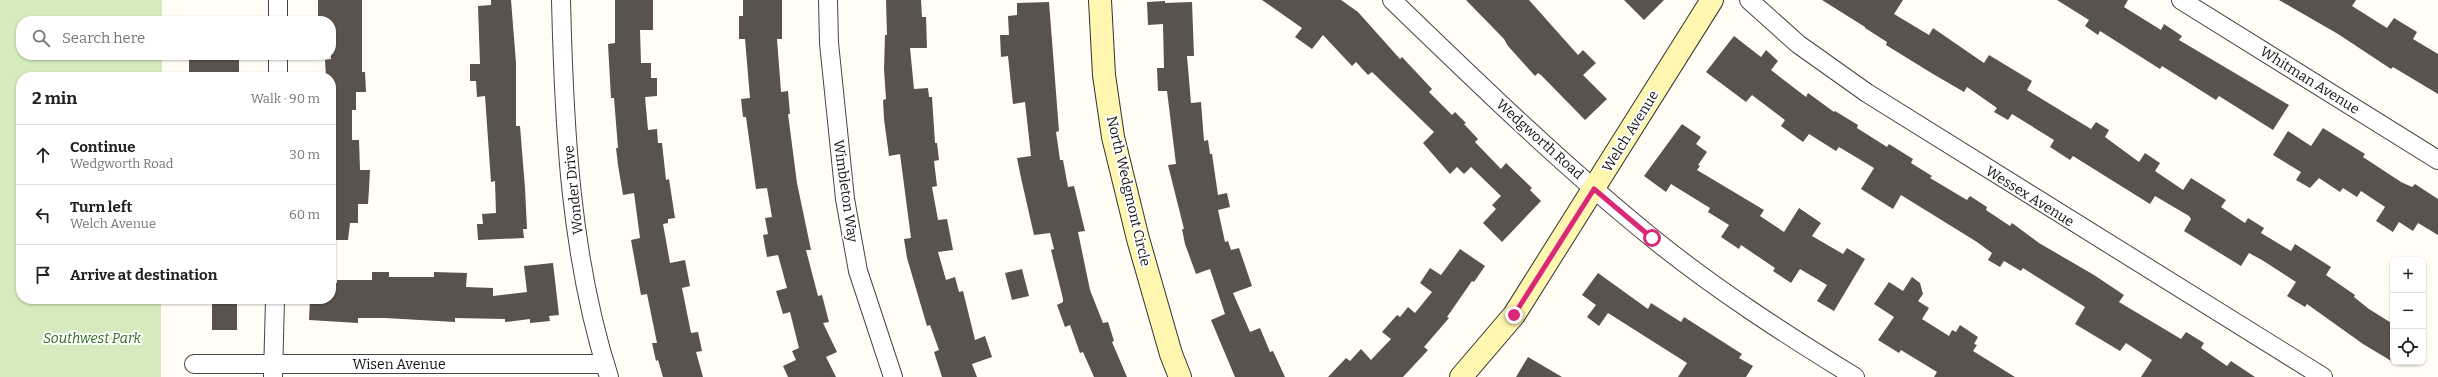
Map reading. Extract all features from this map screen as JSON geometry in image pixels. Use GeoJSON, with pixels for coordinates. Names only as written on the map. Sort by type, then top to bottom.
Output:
{"type":"FeatureCollection","features":[{"type":"Feature","properties":{"kind":"street"},"geometry":{"type":"LineString","coordinates":[[278,0],[278,16]]}},
{"type":"Feature","properties":{"kind":"street","name":"Wonder Drive"},"geometry":{"type":"LineString","coordinates":[[561,0],[563,81],[572,200],[590,308],[607,371]]}},
{"type":"Feature","properties":{"kind":"street","name":"Wimbleton Way"},"geometry":{"type":"LineString","coordinates":[[828,0],[829,43],[845,199],[858,271],[893,377]]}},
{"type":"Feature","properties":{"kind":"street","name":"North Wedgmont Circle"},"geometry":{"type":"LineString","coordinates":[[1100,0],[1104,76],[1113,137],[1138,239],[1180,377]]}},
{"type":"Feature","properties":{"kind":"street","name":"Wedgworth Road"},"geometry":{"type":"LineString","coordinates":[[1392,0],[1594,189],[1652,238],[1770,325],[1855,377]]}},
{"type":"Feature","properties":{"kind":"street","name":"Welch Avenue"},"geometry":{"type":"LineString","coordinates":[[1461,377],[1514,315],[1712,0]]}},
{"type":"Feature","properties":{"kind":"street","name":"Wessex Avenue"},"geometry":{"type":"LineString","coordinates":[[1749,0],[1798,44],[1867,93],[2323,377]]}},
{"type":"Feature","properties":{"kind":"street","name":"Whitman Avenue"},"geometry":{"type":"LineString","coordinates":[[2181,0],[2438,160]]}},
{"type":"Feature","properties":{"kind":"street"},"geometry":{"type":"LineString","coordinates":[[278,60],[278,72]]}},
{"type":"Feature","properties":{"kind":"street"},"geometry":{"type":"LineString","coordinates":[[273,371],[275,304]]}},
{"type":"Feature","properties":{"kind":"street","name":"Wisen Avenue"},"geometry":{"type":"LineString","coordinates":[[194,364],[273,371],[607,371]]}},
{"type":"Feature","properties":{"kind":"green space","name":"Southwest Park"},"geometry":{"type":"Polygon","coordinates":[[[0,0],[162,0],[162,16],[16,16],[16,60],[162,60],[162,72],[16,72],[16,304],[161,304],[161,377],[0,377],[0,0]]]}},
{"type":"Feature","properties":{"kind":"building"},"geometry":{"type":"Polygon","coordinates":[[[318,0],[362,0],[362,72],[365,72],[366,92],[356,92],[356,110],[352,110],[352,140],[359,140],[360,170],[370,170],[369,189],[368,204],[358,204],[358,223],[350,223],[348,240],[336,240],[336,72],[326,72],[325,60],[336,60],[336,16],[318,16],[318,0]]]}},
{"type":"Feature","properties":{"kind":"building"},"geometry":{"type":"Polygon","coordinates":[[[491,0],[511,0],[516,63],[516,126],[520,126],[527,229],[523,229],[524,238],[478,240],[477,224],[483,224],[482,214],[496,213],[495,181],[491,182],[485,96],[477,97],[476,81],[470,81],[470,64],[480,64],[478,6],[491,5],[491,0]]]}},
{"type":"Feature","properties":{"kind":"building"},"geometry":{"type":"Polygon","coordinates":[[[615,0],[653,0],[653,30],[640,30],[641,63],[651,63],[651,78],[657,78],[657,96],[645,97],[648,130],[657,129],[658,143],[662,143],[666,180],[669,179],[675,218],[668,219],[668,223],[663,224],[670,263],[685,260],[690,286],[682,288],[691,333],[698,332],[702,351],[696,352],[703,377],[663,377],[658,360],[656,361],[652,343],[657,343],[647,294],[641,295],[631,240],[640,238],[634,193],[623,195],[616,148],[618,148],[614,98],[611,98],[608,44],[615,43],[615,0]]]}},
{"type":"Feature","properties":{"kind":"building"},"geometry":{"type":"Polygon","coordinates":[[[743,0],[782,0],[782,39],[777,39],[781,92],[788,91],[790,114],[788,114],[797,183],[811,250],[806,250],[818,296],[822,295],[829,322],[823,323],[837,352],[826,357],[836,377],[788,377],[783,366],[796,360],[792,351],[799,348],[790,312],[783,314],[776,291],[787,288],[778,255],[767,257],[763,235],[768,234],[765,218],[772,217],[767,188],[756,189],[746,117],[743,117],[741,99],[750,98],[745,39],[739,39],[739,16],[743,16],[743,0]]]}},
{"type":"Feature","properties":{"kind":"building"},"geometry":{"type":"Polygon","coordinates":[[[886,0],[921,0],[922,17],[926,17],[927,48],[910,48],[914,89],[928,88],[929,97],[932,97],[935,143],[937,143],[939,160],[934,161],[937,186],[932,187],[938,220],[947,219],[953,250],[938,252],[946,280],[955,277],[959,292],[963,291],[975,340],[985,336],[992,357],[972,364],[977,377],[942,377],[934,352],[939,350],[930,325],[927,326],[907,258],[904,239],[911,238],[900,154],[889,156],[884,119],[883,100],[886,99],[884,69],[885,35],[887,35],[886,0]]]}},
{"type":"Feature","properties":{"kind":"building"},"geometry":{"type":"Polygon","coordinates":[[[1262,0],[1341,0],[1358,12],[1400,59],[1402,57],[1432,89],[1429,92],[1452,115],[1455,112],[1466,123],[1464,124],[1478,139],[1475,142],[1501,169],[1506,163],[1532,188],[1530,190],[1541,201],[1502,242],[1483,223],[1496,209],[1492,205],[1501,196],[1471,167],[1464,174],[1457,167],[1450,174],[1423,143],[1434,132],[1372,72],[1368,75],[1356,62],[1352,66],[1323,35],[1312,49],[1295,37],[1302,28],[1262,0]]]}},
{"type":"Feature","properties":{"kind":"building"},"geometry":{"type":"Polygon","coordinates":[[[1466,0],[1529,0],[1578,55],[1583,50],[1596,63],[1583,75],[1607,99],[1585,120],[1541,75],[1538,73],[1535,76],[1508,46],[1504,39],[1466,0]]]}},
{"type":"Feature","properties":{"kind":"building"},"geometry":{"type":"Polygon","coordinates":[[[1624,0],[1664,0],[1644,20],[1624,0]]]}},
{"type":"Feature","properties":{"kind":"building"},"geometry":{"type":"Polygon","coordinates":[[[1822,0],[1903,0],[1894,14],[1929,35],[1933,28],[1984,63],[1989,55],[2032,81],[2027,90],[2091,129],[2096,122],[2109,130],[2105,137],[2139,162],[2145,153],[2160,163],[2155,171],[2183,190],[2191,178],[2226,200],[2221,207],[2245,223],[2248,218],[2264,228],[2261,233],[2291,251],[2295,244],[2331,267],[2326,275],[2355,295],[2354,297],[2369,309],[2390,322],[2390,360],[2363,344],[2307,304],[2305,307],[2287,296],[2296,282],[2262,260],[2249,253],[2241,266],[2184,231],[2191,219],[2189,216],[2155,196],[2150,204],[2073,156],[2070,160],[2050,147],[2054,140],[2012,114],[2008,120],[1994,112],[1997,108],[1967,87],[1964,92],[1933,74],[1886,45],[1887,42],[1822,0]]]}},
{"type":"Feature","properties":{"kind":"building"},"geometry":{"type":"Polygon","coordinates":[[[2057,0],[2128,0],[2124,7],[2161,30],[2164,24],[2182,36],[2179,40],[2289,105],[2273,130],[2219,96],[2216,100],[2162,66],[2160,69],[2100,31],[2098,35],[2085,26],[2089,20],[2057,0]]]}},
{"type":"Feature","properties":{"kind":"building"},"geometry":{"type":"Polygon","coordinates":[[[2279,0],[2356,0],[2352,6],[2387,28],[2394,18],[2417,32],[2413,39],[2438,54],[2438,94],[2393,67],[2391,69],[2338,34],[2279,0]]]}},
{"type":"Feature","properties":{"kind":"building"},"geometry":{"type":"Polygon","coordinates":[[[1165,1],[1165,3],[1192,2],[1194,56],[1187,56],[1191,103],[1201,102],[1204,141],[1208,140],[1210,154],[1212,154],[1218,195],[1227,193],[1230,207],[1218,210],[1225,242],[1228,241],[1231,250],[1239,248],[1252,286],[1233,293],[1250,332],[1260,328],[1270,352],[1273,351],[1285,377],[1235,377],[1211,320],[1225,314],[1210,269],[1196,274],[1185,244],[1182,229],[1184,229],[1168,165],[1176,164],[1167,91],[1158,91],[1157,68],[1164,68],[1163,24],[1148,25],[1147,2],[1165,1]]]}},
{"type":"Feature","properties":{"kind":"building"},"geometry":{"type":"Polygon","coordinates":[[[1049,2],[1059,131],[1056,132],[1060,160],[1063,160],[1068,187],[1074,186],[1085,231],[1078,232],[1090,290],[1103,323],[1108,322],[1114,341],[1112,342],[1127,377],[1094,377],[1083,352],[1080,353],[1070,325],[1065,327],[1057,305],[1063,302],[1063,299],[1051,250],[1054,249],[1050,233],[1034,235],[1021,178],[1017,158],[1031,156],[1025,102],[1013,104],[1008,56],[1001,57],[1000,35],[1009,35],[1008,16],[1017,15],[1017,3],[1049,2]]]}},
{"type":"Feature","properties":{"kind":"building"},"geometry":{"type":"Polygon","coordinates":[[[1734,36],[1761,57],[1766,50],[1778,61],[1771,70],[1806,97],[1808,93],[1834,112],[1835,111],[1858,125],[1857,128],[1887,147],[1889,144],[1913,159],[1911,163],[1932,176],[1930,178],[1967,200],[1970,196],[1987,207],[1986,210],[2010,226],[2012,223],[2039,243],[2094,275],[2124,295],[2119,302],[2181,339],[2186,332],[2204,343],[2201,348],[2227,366],[2231,361],[2255,377],[2141,377],[2152,360],[2126,343],[2120,351],[2075,324],[2085,307],[2023,268],[2021,271],[2004,261],[2000,267],[1988,260],[1992,253],[1977,242],[1901,195],[1893,209],[1861,189],[1874,168],[1839,147],[1836,151],[1809,134],[1803,142],[1781,126],[1785,120],[1752,95],[1746,102],[1706,72],[1734,36]]]}},
{"type":"Feature","properties":{"kind":"building"},"geometry":{"type":"Polygon","coordinates":[[[189,60],[239,60],[239,72],[189,72],[189,60]]]}},
{"type":"Feature","properties":{"kind":"building"},"geometry":{"type":"Polygon","coordinates":[[[1682,124],[1701,137],[1696,144],[1707,152],[1698,165],[1700,166],[1697,170],[1764,210],[1760,216],[1784,232],[1799,208],[1821,223],[1812,236],[1843,254],[1847,248],[1865,259],[1834,311],[1817,301],[1827,285],[1800,269],[1791,283],[1773,271],[1775,268],[1741,245],[1739,249],[1721,237],[1729,225],[1708,212],[1710,208],[1671,184],[1666,192],[1644,176],[1682,124]]]}},
{"type":"Feature","properties":{"kind":"building"},"geometry":{"type":"Polygon","coordinates":[[[2323,128],[2365,154],[2363,157],[2401,182],[2412,187],[2415,184],[2438,199],[2438,235],[2418,223],[2413,231],[2399,222],[2393,232],[2376,221],[2385,207],[2361,191],[2357,197],[2343,188],[2340,192],[2319,178],[2310,188],[2296,180],[2301,172],[2273,155],[2288,131],[2311,146],[2323,128]]]}},
{"type":"Feature","properties":{"kind":"building"},"geometry":{"type":"Polygon","coordinates":[[[1460,249],[1485,266],[1474,282],[1472,281],[1447,317],[1449,318],[1424,347],[1428,350],[1403,377],[1328,377],[1346,358],[1350,361],[1361,349],[1371,360],[1391,339],[1382,332],[1397,315],[1400,317],[1408,307],[1415,313],[1432,292],[1420,283],[1430,268],[1441,275],[1460,249]]]}},
{"type":"Feature","properties":{"kind":"building"},"geometry":{"type":"Polygon","coordinates":[[[553,263],[559,315],[549,316],[550,321],[530,323],[530,319],[505,322],[505,319],[455,318],[455,322],[358,318],[358,323],[309,320],[310,304],[336,304],[337,280],[372,280],[372,272],[389,272],[389,277],[434,277],[434,272],[467,273],[466,287],[493,288],[493,296],[527,292],[524,266],[553,263]]]}},
{"type":"Feature","properties":{"kind":"building"},"geometry":{"type":"Polygon","coordinates":[[[1022,269],[1029,296],[1012,300],[1005,273],[1022,269]]]}},
{"type":"Feature","properties":{"kind":"building"},"geometry":{"type":"Polygon","coordinates":[[[1598,273],[1648,309],[1651,303],[1681,322],[1684,317],[1742,354],[1739,358],[1753,366],[1746,377],[1678,377],[1687,363],[1608,313],[1599,326],[1587,317],[1596,305],[1582,295],[1598,273]]]}},
{"type":"Feature","properties":{"kind":"building"},"geometry":{"type":"Polygon","coordinates":[[[1912,277],[1920,283],[1923,294],[1918,301],[1929,308],[1922,319],[1949,336],[1952,330],[1956,332],[1960,325],[1978,337],[1974,344],[1977,345],[1973,351],[2015,377],[1934,377],[1937,372],[1901,350],[1899,353],[1878,340],[1894,317],[1874,304],[1889,282],[1903,291],[1912,277]]]}},
{"type":"Feature","properties":{"kind":"building"},"geometry":{"type":"Polygon","coordinates":[[[212,304],[237,304],[237,330],[212,330],[212,304]]]}},
{"type":"Feature","properties":{"kind":"building"},"geometry":{"type":"Polygon","coordinates":[[[1528,357],[1562,377],[1516,377],[1528,357]]]}},
{"type":"Feature","properties":{"kind":"route"},"geometry":{"type":"LineString","coordinates":[[1514,315],[1594,189],[1652,238]]}}]}
